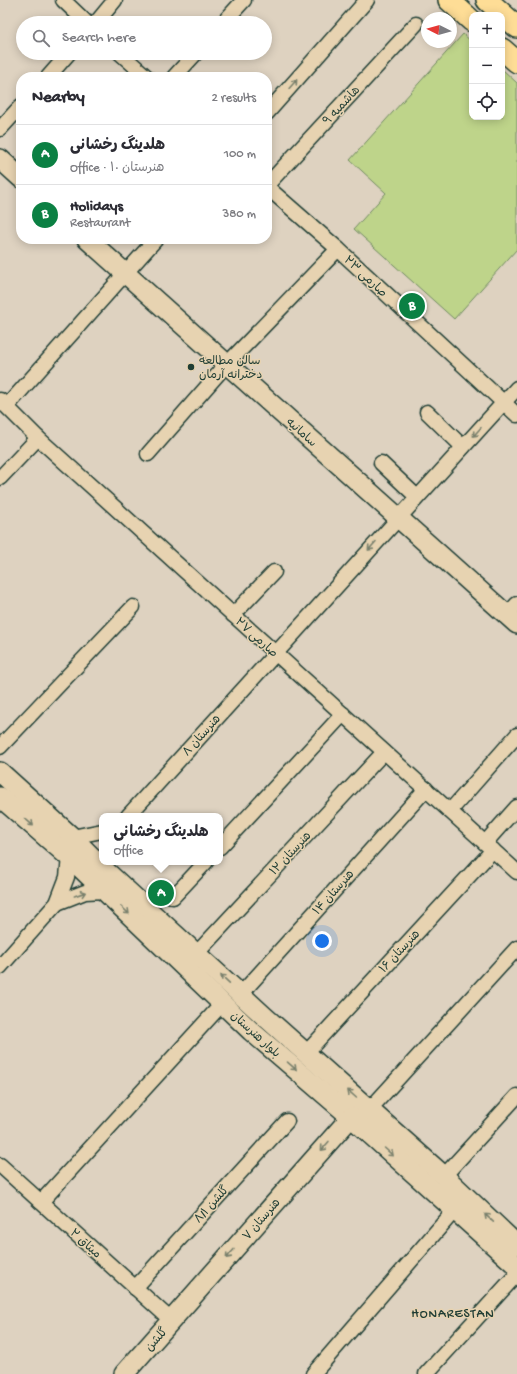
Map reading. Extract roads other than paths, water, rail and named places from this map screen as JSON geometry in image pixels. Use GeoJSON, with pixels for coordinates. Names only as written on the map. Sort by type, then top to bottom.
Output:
{"type":"FeatureCollection","features":[{"type":"Feature","properties":{"kind":"main road"},"geometry":{"type":"LineString","coordinates":[[449,0],[469,18]]}},
{"type":"Feature","properties":{"kind":"main road"},"geometry":{"type":"LineString","coordinates":[[487,0],[517,27]]}},
{"type":"Feature","properties":{"kind":"main road"},"geometry":{"type":"LineString","coordinates":[[505,52],[517,62]]}},
{"type":"Feature","properties":{"kind":"main road"},"geometry":{"type":"LineString","coordinates":[[0,159],[16,173]]}},
{"type":"Feature","properties":{"kind":"main road","name":"سامانیه"},"geometry":{"type":"LineString","coordinates":[[92,244],[125,275],[398,517],[514,614]]}},
{"type":"Feature","properties":{"kind":"main road","name":"بلوار هنرستان"},"geometry":{"type":"LineString","coordinates":[[3,787],[72,837],[108,875],[222,1004],[517,1266]]}},
{"type":"Feature","properties":{"kind":"main road","name":"بلوار هنرستان"},"geometry":{"type":"LineString","coordinates":[[3,787],[69,857],[108,875],[264,1016],[370,1109],[517,1245]]}},
{"type":"Feature","properties":{"kind":"main road"},"geometry":{"type":"LineString","coordinates":[[251,1031],[264,1016]]}},
{"type":"Feature","properties":{"kind":"main road","name":"هنرستان ۷"},"geometry":{"type":"LineString","coordinates":[[172,1321],[351,1117]]}},
{"type":"Feature","properties":{"kind":"main road","name":"گلشن"},"geometry":{"type":"LineString","coordinates":[[124,1374],[172,1321]]}},
{"type":"Feature","properties":{"kind":"street"},"geometry":{"type":"LineString","coordinates":[[63,0],[80,16]]}},
{"type":"Feature","properties":{"kind":"street"},"geometry":{"type":"LineString","coordinates":[[102,16],[115,0]]}},
{"type":"Feature","properties":{"kind":"street"},"geometry":{"type":"LineString","coordinates":[[229,16],[244,0]]}},
{"type":"Feature","properties":{"kind":"street"},"geometry":{"type":"LineString","coordinates":[[272,107],[367,0]]}},
{"type":"Feature","properties":{"kind":"street","name":"هاشمیه ۹"},"geometry":{"type":"LineString","coordinates":[[272,181],[416,24]]}},
{"type":"Feature","properties":{"kind":"street"},"geometry":{"type":"LineString","coordinates":[[52,72],[63,60]]}},
{"type":"Feature","properties":{"kind":"street"},"geometry":{"type":"LineString","coordinates":[[128,60],[141,72]]}},
{"type":"Feature","properties":{"kind":"street"},"geometry":{"type":"LineString","coordinates":[[179,72],[190,60]]}},
{"type":"Feature","properties":{"kind":"street"},"geometry":{"type":"LineString","coordinates":[[0,129],[16,111]]}},
{"type":"Feature","properties":{"kind":"street","name":"صارمی ۲۳"},"geometry":{"type":"LineString","coordinates":[[272,190],[338,249],[517,416]]}},
{"type":"Feature","properties":{"kind":"street"},"geometry":{"type":"LineString","coordinates":[[3,403],[125,275],[152,244]]}},
{"type":"Feature","properties":{"kind":"street"},"geometry":{"type":"LineString","coordinates":[[148,454],[226,365],[338,249]]}},
{"type":"Feature","properties":{"kind":"street","name":"هنرستان ۸"},"geometry":{"type":"LineString","coordinates":[[131,813],[398,517],[517,388]]}},
{"type":"Feature","properties":{"kind":"street","name":"صارمی ۲۷"},"geometry":{"type":"LineString","coordinates":[[3,403],[38,438],[517,872]]}},
{"type":"Feature","properties":{"kind":"street"},"geometry":{"type":"LineString","coordinates":[[427,412],[463,447]]}},
{"type":"Feature","properties":{"kind":"street"},"geometry":{"type":"LineString","coordinates":[[0,478],[38,438]]}},
{"type":"Feature","properties":{"kind":"street"},"geometry":{"type":"LineString","coordinates":[[382,463],[417,497]]}},
{"type":"Feature","properties":{"kind":"street"},"geometry":{"type":"LineString","coordinates":[[233,615],[274,572]]}},
{"type":"Feature","properties":{"kind":"street"},"geometry":{"type":"LineString","coordinates":[[0,747],[133,607]]}},
{"type":"Feature","properties":{"kind":"street"},"geometry":{"type":"LineString","coordinates":[[223,844],[343,714]]}},
{"type":"Feature","properties":{"kind":"street"},"geometry":{"type":"LineString","coordinates":[[450,811],[517,735]]}},
{"type":"Feature","properties":{"kind":"street","name":"هنرستان ۱۲"},"geometry":{"type":"LineString","coordinates":[[196,954],[384,752]]}},
{"type":"Feature","properties":{"kind":"street","name":"هنرستان ۱۴"},"geometry":{"type":"LineString","coordinates":[[241,994],[426,789]]}},
{"type":"Feature","properties":{"kind":"street","name":"هنرستان ۱۶"},"geometry":{"type":"LineString","coordinates":[[306,1053],[489,846],[517,807]]}},
{"type":"Feature","properties":{"kind":"street"},"geometry":{"type":"LineString","coordinates":[[72,837],[99,832]]}},
{"type":"Feature","properties":{"kind":"street"},"geometry":{"type":"LineString","coordinates":[[0,967],[57,903],[67,877],[69,857]]}},
{"type":"Feature","properties":{"kind":"street"},"geometry":{"type":"LineString","coordinates":[[173,897],[203,865]]}},
{"type":"Feature","properties":{"kind":"street"},"geometry":{"type":"LineString","coordinates":[[57,903],[85,892],[108,875]]}},
{"type":"Feature","properties":{"kind":"street"},"geometry":{"type":"LineString","coordinates":[[370,1109],[517,948]]}},
{"type":"Feature","properties":{"kind":"street"},"geometry":{"type":"LineString","coordinates":[[41,1202],[222,1004]]}},
{"type":"Feature","properties":{"kind":"street"},"geometry":{"type":"LineString","coordinates":[[444,1176],[517,1096]]}},
{"type":"Feature","properties":{"kind":"street","name":"گلشن ۸/۱"},"geometry":{"type":"LineString","coordinates":[[135,1288],[287,1121]]}},
{"type":"Feature","properties":{"kind":"street","name":"میثاق ۲"},"geometry":{"type":"LineString","coordinates":[[0,1165],[172,1321]]}},
{"type":"Feature","properties":{"kind":"street"},"geometry":{"type":"LineString","coordinates":[[313,1374],[454,1211]]}},
{"type":"Feature","properties":{"kind":"street"},"geometry":{"type":"LineString","coordinates":[[426,1374],[517,1274]]}},
{"type":"Feature","properties":{"kind":"place","name":"Holidays"},"geometry":{"type":"Point","coordinates":[412,306]}},
{"type":"Feature","properties":{"kind":"place","name":"سالن مطالعه دخترانه آرمان"},"geometry":{"type":"Point","coordinates":[191,367]}},
{"type":"Feature","properties":{"kind":"place","name":"هلدینگ رخشانی"},"geometry":{"type":"Point","coordinates":[161,893]}},
{"type":"Feature","properties":{"kind":"district","name":"HONARESTAN"},"geometry":{"type":"Point","coordinates":[453,1312]}}]}
